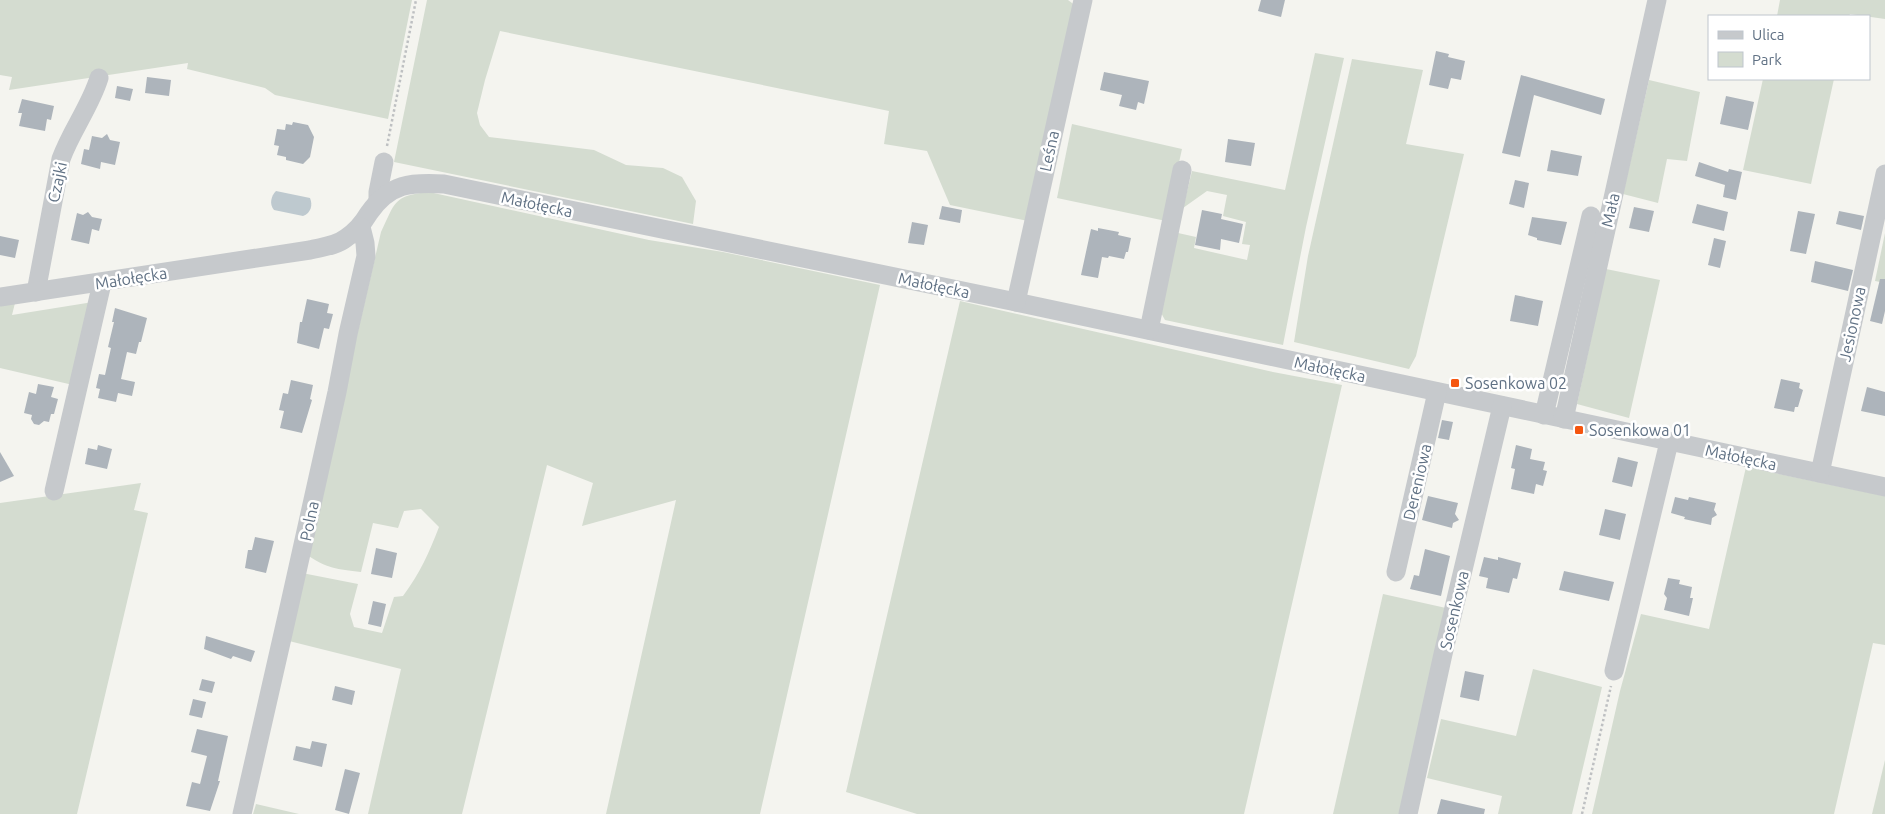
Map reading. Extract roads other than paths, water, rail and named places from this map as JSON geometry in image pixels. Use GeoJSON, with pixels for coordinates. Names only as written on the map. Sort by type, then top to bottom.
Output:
{"type":"FeatureCollection","features":[{"type":"Feature","properties":{"kind":"street","name":"Leśna"},"geometry":{"type":"LineString","coordinates":[[1016,302],[1082,0]]}},
{"type":"Feature","properties":{"kind":"street","name":"Mała"},"geometry":{"type":"LineString","coordinates":[[1564,419],[1657,0]]}},
{"type":"Feature","properties":{"kind":"street","name":"Czajki"},"geometry":{"type":"LineString","coordinates":[[36,292],[61,159],[94,94],[99,78]]}},
{"type":"Feature","properties":{"kind":"street"},"geometry":{"type":"LineString","coordinates":[[378,200],[384,162]]}},
{"type":"Feature","properties":{"kind":"street"},"geometry":{"type":"LineString","coordinates":[[1149,330],[1182,170]]}},
{"type":"Feature","properties":{"kind":"street","name":"Jesionowa"},"geometry":{"type":"LineString","coordinates":[[1820,473],[1885,174]]}},
{"type":"Feature","properties":{"kind":"street","name":"Małołęcka"},"geometry":{"type":"LineString","coordinates":[[0,297],[310,250],[340,243],[361,227],[378,200],[395,188],[404,185],[444,184],[1016,302],[1885,487]]}},
{"type":"Feature","properties":{"kind":"street"},"geometry":{"type":"LineString","coordinates":[[1544,414],[1592,216]]}},
{"type":"Feature","properties":{"kind":"street","name":"Polna"},"geometry":{"type":"LineString","coordinates":[[242,814],[366,256],[361,227]]}},
{"type":"Feature","properties":{"kind":"street"},"geometry":{"type":"LineString","coordinates":[[54,491],[102,283]]}},
{"type":"Feature","properties":{"kind":"street","name":"Dereniowa"},"geometry":{"type":"LineString","coordinates":[[1396,572],[1437,392]]}},
{"type":"Feature","properties":{"kind":"street","name":"Sosenkowa"},"geometry":{"type":"LineString","coordinates":[[1408,814],[1443,654],[1502,406]]}},
{"type":"Feature","properties":{"kind":"street"},"geometry":{"type":"LineString","coordinates":[[1614,671],[1669,442]]}},
{"type":"Feature","properties":{"kind":"place","name":"Sosenkowa 02"},"geometry":{"type":"Point","coordinates":[1455,383]}},
{"type":"Feature","properties":{"kind":"place","name":"Sosenkowa 01"},"geometry":{"type":"Point","coordinates":[1579,430]}}]}
